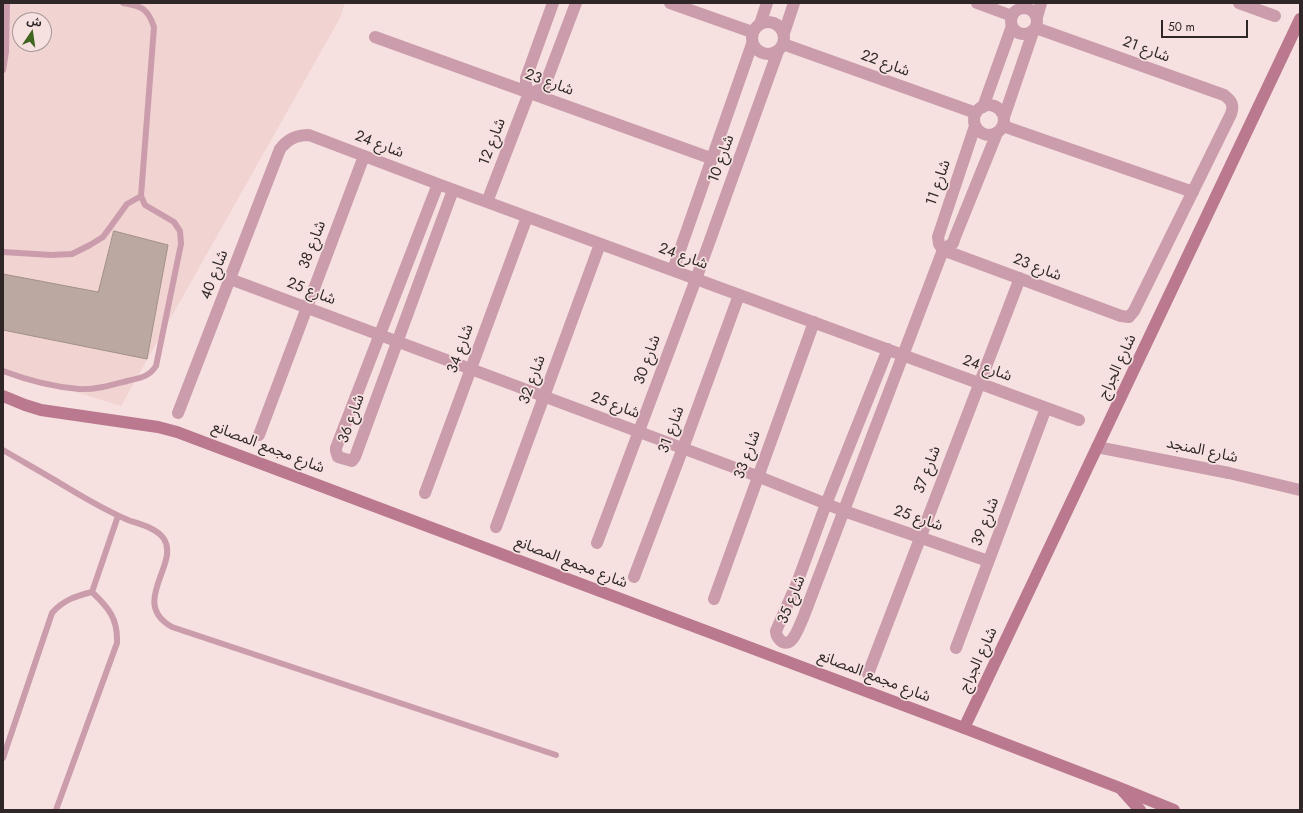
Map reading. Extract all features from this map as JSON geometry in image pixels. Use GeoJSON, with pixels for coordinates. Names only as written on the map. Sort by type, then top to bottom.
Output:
{"type":"FeatureCollection","features":[{"type":"Feature","properties":{"kind":"street","name":"شارع 12"},"geometry":{"type":"LineString","coordinates":[[487,202],[529,93],[526,86],[526,78],[553,3]]}},
{"type":"Feature","properties":{"kind":"street"},"geometry":{"type":"LineString","coordinates":[[529,93],[535,92],[544,84],[576,3]]}},
{"type":"Feature","properties":{"kind":"street"},"geometry":{"type":"LineString","coordinates":[[670,3],[755,34]]}},
{"type":"Feature","properties":{"kind":"street","name":"شارع 10"},"geometry":{"type":"LineString","coordinates":[[672,270],[767,3]]}},
{"type":"Feature","properties":{"kind":"street","name":"شارع 10"},"geometry":{"type":"LineString","coordinates":[[696,279],[782,43],[794,3]]}},
{"type":"Feature","properties":{"kind":"street"},"geometry":{"type":"LineString","coordinates":[[977,3],[1016,13],[1027,8],[1034,13],[1035,25]]}},
{"type":"Feature","properties":{"kind":"street"},"geometry":{"type":"LineString","coordinates":[[903,355],[943,250],[953,243],[1001,125],[1042,3]]}},
{"type":"Feature","properties":{"kind":"street"},"geometry":{"type":"LineString","coordinates":[[1239,3],[1275,16]]}},
{"type":"Feature","properties":{"kind":"street"},"geometry":{"type":"LineString","coordinates":[[1016,13],[1014,30],[1023,35],[1035,25]]}},
{"type":"Feature","properties":{"kind":"street"},"geometry":{"type":"LineString","coordinates":[[1001,125],[987,135],[978,130],[975,126],[974,119],[980,110],[1016,13]]}},
{"type":"Feature","properties":{"kind":"street","name":"شارع الجراج"},"geometry":{"type":"LineString","coordinates":[[964,728],[1300,19]]}},
{"type":"Feature","properties":{"kind":"street"},"geometry":{"type":"LineString","coordinates":[[765,22],[776,24],[782,43],[773,54],[761,53],[756,49],[755,34],[765,22]]}},
{"type":"Feature","properties":{"kind":"street","name":"شارع 21"},"geometry":{"type":"LineString","coordinates":[[1035,25],[1224,95],[1232,102],[1233,107],[1231,114],[1193,192]]}},
{"type":"Feature","properties":{"kind":"street","name":"شارع 23"},"geometry":{"type":"LineString","coordinates":[[375,37],[712,159]]}},
{"type":"Feature","properties":{"kind":"street","name":"شارع 22"},"geometry":{"type":"LineString","coordinates":[[782,43],[980,110]]}},
{"type":"Feature","properties":{"kind":"street"},"geometry":{"type":"LineString","coordinates":[[980,110],[993,106],[998,108],[1001,125]]}},
{"type":"Feature","properties":{"kind":"street"},"geometry":{"type":"LineString","coordinates":[[1001,125],[1193,192]]}},
{"type":"Feature","properties":{"kind":"street","name":"شارع 11"},"geometry":{"type":"LineString","coordinates":[[943,250],[939,244],[938,237],[975,126]]}},
{"type":"Feature","properties":{"kind":"street","name":"شارع 24"},"geometry":{"type":"LineString","coordinates":[[280,149],[285,142],[292,138],[300,135],[309,135],[453,190],[1079,420]]}},
{"type":"Feature","properties":{"kind":"street","name":"شارع 40"},"geometry":{"type":"LineString","coordinates":[[178,413],[280,149]]}},
{"type":"Feature","properties":{"kind":"street","name":"شارع 38"},"geometry":{"type":"LineString","coordinates":[[259,435],[364,156]]}},
{"type":"Feature","properties":{"kind":"street","name":"شارع 36"},"geometry":{"type":"LineString","coordinates":[[438,184],[336,448],[338,457],[350,461],[352,461],[355,457],[453,190]]}},
{"type":"Feature","properties":{"kind":"street","name":"شارع 23"},"geometry":{"type":"LineString","coordinates":[[943,250],[1120,316],[1129,317],[1132,314],[1193,192]]}},
{"type":"Feature","properties":{"kind":"street","name":"شارع 34"},"geometry":{"type":"LineString","coordinates":[[425,493],[527,217]]}},
{"type":"Feature","properties":{"kind":"street","name":"شارع 32"},"geometry":{"type":"LineString","coordinates":[[496,527],[600,244]]}},
{"type":"Feature","properties":{"kind":"street","name":"شارع 37"},"geometry":{"type":"LineString","coordinates":[[868,674],[1020,278]]}},
{"type":"Feature","properties":{"kind":"street","name":"شارع 25"},"geometry":{"type":"LineString","coordinates":[[230,279],[683,448],[844,511],[988,561]]}},
{"type":"Feature","properties":{"kind":"street","name":"شارع 30"},"geometry":{"type":"LineString","coordinates":[[597,543],[696,279]]}},
{"type":"Feature","properties":{"kind":"street","name":"شارع 31"},"geometry":{"type":"LineString","coordinates":[[634,577],[739,295]]}},
{"type":"Feature","properties":{"kind":"street","name":"شارع 33"},"geometry":{"type":"LineString","coordinates":[[714,599],[757,476],[814,322]]}},
{"type":"Feature","properties":{"kind":"street","name":"شارع 35"},"geometry":{"type":"LineString","coordinates":[[888,350],[826,504],[797,583],[776,631],[776,635],[785,643],[793,640],[796,634],[903,355]]}},
{"type":"Feature","properties":{"kind":"street","name":"شارع مجمع المصانع"},"geometry":{"type":"LineString","coordinates":[[3,396],[41,410],[158,427],[177,432],[964,728],[1174,810]]}},
{"type":"Feature","properties":{"kind":"street","name":"شارع 39"},"geometry":{"type":"LineString","coordinates":[[956,648],[1046,408]]}},
{"type":"Feature","properties":{"kind":"street","name":"شارع المنجد"},"geometry":{"type":"LineString","coordinates":[[1098,447],[1214,470],[1300,490]]}},
{"type":"Feature","properties":{"kind":"street","name":"شارع مجمع المصانع"},"geometry":{"type":"LineString","coordinates":[[1120,788],[1140,810]]}},
{"type":"Feature","properties":{"kind":"lane"},"geometry":{"type":"LineString","coordinates":[[3,70],[6,52],[7,3]]}},
{"type":"Feature","properties":{"kind":"lane"},"geometry":{"type":"LineString","coordinates":[[3,371],[54,385],[79,389],[106,387],[143,377],[152,373],[156,366],[181,244],[180,231],[174,222],[146,205],[141,196],[154,27],[151,17],[145,9],[135,5],[123,3]]}},
{"type":"Feature","properties":{"kind":"lane"},"geometry":{"type":"LineString","coordinates":[[3,252],[51,255],[72,254],[103,237],[128,204],[141,196]]}},
{"type":"Feature","properties":{"kind":"lane"},"geometry":{"type":"LineString","coordinates":[[3,450],[118,516],[154,530],[161,535],[167,545],[167,553],[154,597],[155,611],[160,619],[166,624],[556,755]]}},
{"type":"Feature","properties":{"kind":"lane"},"geometry":{"type":"LineString","coordinates":[[92,592],[118,516]]}},
{"type":"Feature","properties":{"kind":"lane"},"geometry":{"type":"LineString","coordinates":[[3,758],[52,613],[63,603],[75,596],[92,592]]}},
{"type":"Feature","properties":{"kind":"lane"},"geometry":{"type":"LineString","coordinates":[[56,810],[117,643],[118,634],[113,617],[106,605],[92,592]]}},
{"type":"Feature","properties":{"kind":"shaded area"},"geometry":{"type":"Polygon","coordinates":[[[3,3],[345,3],[340,18],[121,406],[3,369],[3,3]]]}},
{"type":"Feature","properties":{"kind":"building"},"geometry":{"type":"Polygon","coordinates":[[[114,231],[168,245],[147,359],[3,330],[3,274],[98,292],[114,231]]]}}]}
